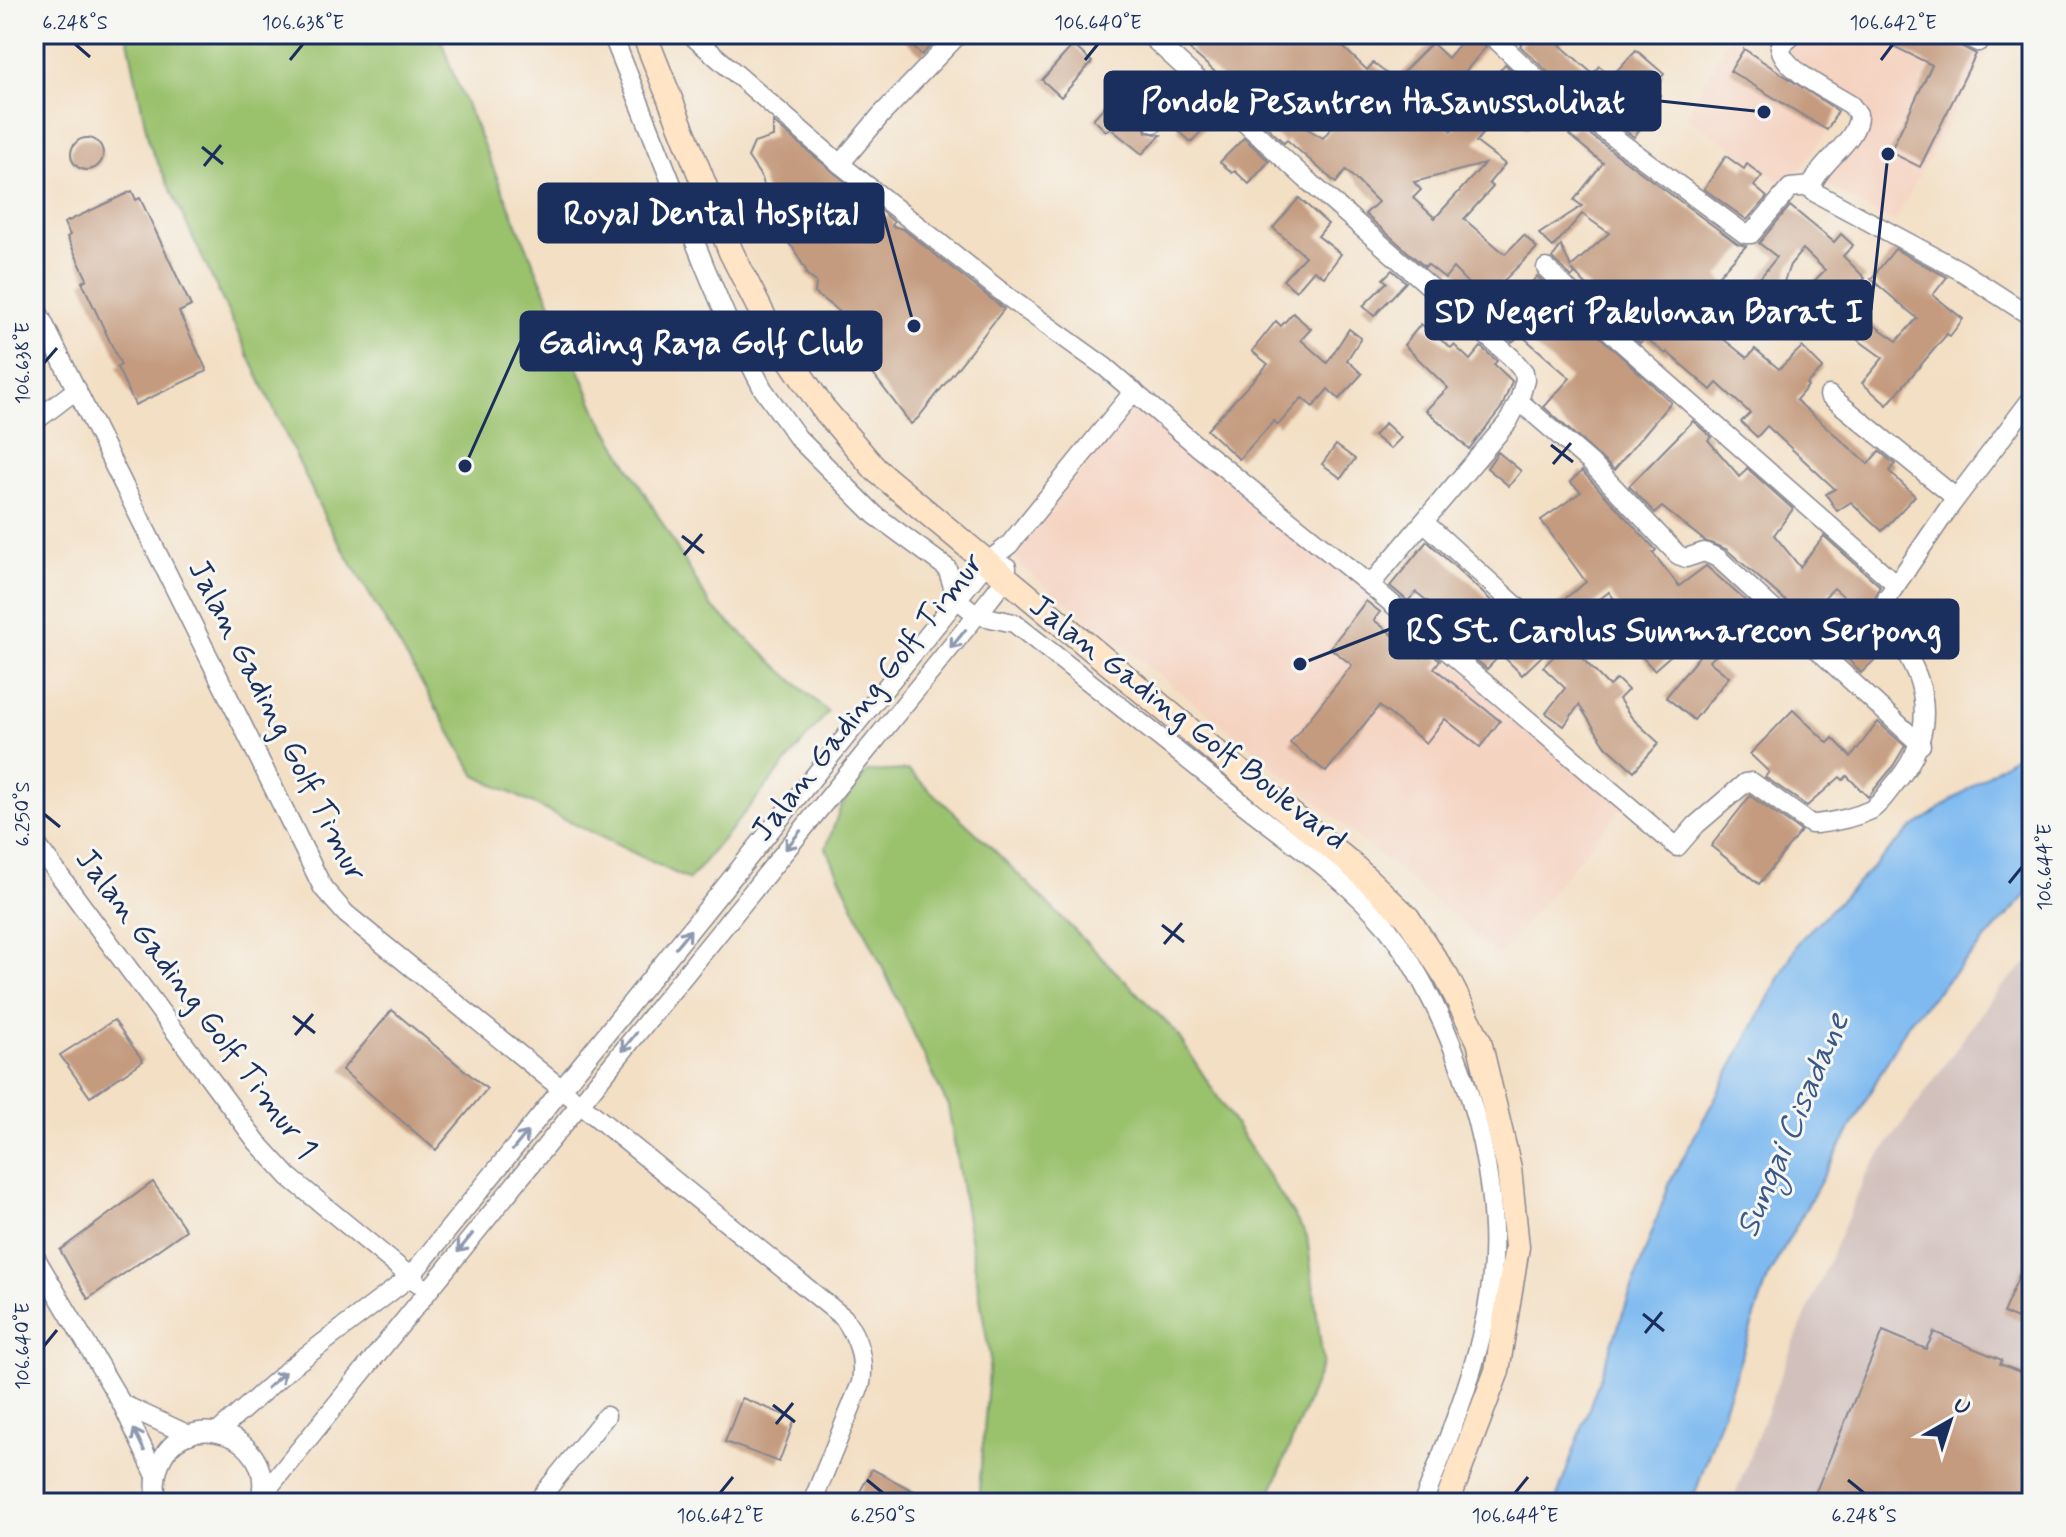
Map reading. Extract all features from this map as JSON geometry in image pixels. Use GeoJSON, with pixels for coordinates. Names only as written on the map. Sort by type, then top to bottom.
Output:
{"type":"FeatureCollection","features":[{"type":"Feature","properties":{"kind":"main road","name":"Jalan Gading Golf Boulevard"},"geometry":{"type":"LineString","coordinates":[[644,34],[731,252],[772,333],[822,407],[876,470],[1350,863],[1407,917],[1447,978],[1479,1041],[1509,1168],[1517,1247],[1497,1371],[1447,1503]]}},
{"type":"Feature","properties":{"kind":"street","name":"Jalan Gading Golf Boulevard"},"geometry":{"type":"LineString","coordinates":[[612,34],[728,321],[763,389],[798,438],[875,515],[947,568],[957,599],[977,615],[1014,623],[1330,872],[1384,925],[1425,987],[1456,1055],[1473,1110],[1492,1212],[1491,1281],[1480,1343],[1456,1418],[1423,1503]]}},
{"type":"Feature","properties":{"kind":"street"},"geometry":{"type":"LineString","coordinates":[[690,34],[840,164],[997,288],[1105,367],[1197,446],[1370,585],[1551,736],[1676,846],[1745,783],[1752,782],[1811,824],[1869,810],[1906,772],[1921,745],[1922,693],[1886,608],[1887,598],[1956,498],[2032,398]]}},
{"type":"Feature","properties":{"kind":"street"},"geometry":{"type":"LineString","coordinates":[[840,164],[881,115],[959,34]]}},
{"type":"Feature","properties":{"kind":"street"},"geometry":{"type":"LineString","coordinates":[[1148,34],[1518,363],[1524,372],[1519,401],[1494,440],[1370,585]]}},
{"type":"Feature","properties":{"kind":"street"},"geometry":{"type":"LineString","coordinates":[[1490,34],[1547,88],[1745,234],[1751,234],[1790,188],[1812,186]]}},
{"type":"Feature","properties":{"kind":"street"},"geometry":{"type":"LineString","coordinates":[[1794,34],[1780,47],[1781,57],[1794,69],[1851,105],[1858,114],[1857,124],[1839,151],[1815,178],[1812,186],[1814,192],[1961,271],[2032,317]]}},
{"type":"Feature","properties":{"kind":"street"},"geometry":{"type":"LineString","coordinates":[[1963,34],[1978,42],[1989,34]]}},
{"type":"Feature","properties":{"kind":"street"},"geometry":{"type":"LineString","coordinates":[[1154,123],[1199,82]]}},
{"type":"Feature","properties":{"kind":"street"},"geometry":{"type":"LineString","coordinates":[[1546,268],[1620,341],[1896,584]]}},
{"type":"Feature","properties":{"kind":"street","name":"Jalan Gading Golf Timur"},"geometry":{"type":"LineString","coordinates":[[34,304],[323,888],[346,914],[563,1088]]}},
{"type":"Feature","properties":{"kind":"street"},"geometry":{"type":"LineString","coordinates":[[34,422],[77,389]]}},
{"type":"Feature","properties":{"kind":"street","name":"Jalan Gading Golf Timur"},"geometry":{"type":"LineString","coordinates":[[260,1500],[262,1480],[253,1455],[234,1438],[218,1432],[290,1368],[410,1277],[987,562],[1009,545],[1134,391]]}},
{"type":"Feature","properties":{"kind":"street"},"geometry":{"type":"LineString","coordinates":[[1829,395],[1956,498]]}},
{"type":"Feature","properties":{"kind":"street"},"geometry":{"type":"LineString","coordinates":[[1519,401],[1590,462],[1678,555],[1686,558],[1704,552],[1718,558],[1921,745]]}},
{"type":"Feature","properties":{"kind":"street"},"geometry":{"type":"LineString","coordinates":[[1424,522],[1546,633],[1594,648],[1620,640]]}},
{"type":"Feature","properties":{"kind":"street","name":"Jalan Gading Golf Timur"},"geometry":{"type":"LineString","coordinates":[[260,1500],[977,615],[1006,578],[1009,545]]}},
{"type":"Feature","properties":{"kind":"street","name":"Jalan Gading Golf Timur 1"},"geometry":{"type":"LineString","coordinates":[[34,841],[257,1142],[289,1177],[428,1289]]}},
{"type":"Feature","properties":{"kind":"street"},"geometry":{"type":"LineString","coordinates":[[563,1088],[844,1318],[855,1334],[864,1366],[861,1383],[812,1503]]}},
{"type":"Feature","properties":{"kind":"street"},"geometry":{"type":"LineString","coordinates":[[34,1255],[122,1404],[156,1476]]}},
{"type":"Feature","properties":{"kind":"street"},"geometry":{"type":"LineString","coordinates":[[122,1404],[189,1435]]}},
{"type":"Feature","properties":{"kind":"street"},"geometry":{"type":"LineString","coordinates":[[536,1503],[606,1416]]}},
{"type":"Feature","properties":{"kind":"street"},"geometry":{"type":"LineString","coordinates":[[157,1500],[156,1476],[162,1458],[173,1444],[203,1431],[218,1432]]}},
{"type":"Feature","properties":{"kind":"shaded area"},"geometry":{"type":"Polygon","coordinates":[[[1805,34],[1948,34],[1989,51],[1893,223],[1825,184],[1864,125],[1792,59],[1787,49],[1805,34]]]}},
{"type":"Feature","properties":{"kind":"shaded area"},"geometry":{"type":"Polygon","coordinates":[[[1729,36],[1843,109],[1788,187],[1686,116],[1729,36]]]}},
{"type":"Feature","properties":{"kind":"shaded area"},"geometry":{"type":"Polygon","coordinates":[[[1134,408],[1364,588],[1623,806],[1499,955],[1242,740],[1020,566],[1015,549],[1134,408]]]}},
{"type":"Feature","properties":{"kind":"shaded area"},"geometry":{"type":"Polygon","coordinates":[[[2032,958],[2032,1503],[1732,1503],[1789,1354],[1866,1175],[1998,990],[2032,958]]]}},
{"type":"Feature","properties":{"kind":"green space"},"geometry":{"type":"Polygon","coordinates":[[[127,34],[439,34],[597,412],[711,606],[828,712],[689,880],[476,776],[326,520],[149,144],[127,34]]]}},
{"type":"Feature","properties":{"kind":"green space"},"geometry":{"type":"Polygon","coordinates":[[[908,770],[989,845],[1175,1031],[1307,1236],[1323,1362],[1267,1503],[978,1503],[990,1358],[948,1106],[826,848],[841,806],[867,772],[908,770]]]}},
{"type":"Feature","properties":{"kind":"water","name":"Sungai Cisadane"},"geometry":{"type":"Polygon","coordinates":[[[2032,744],[2032,889],[1909,1022],[1769,1275],[1692,1503],[1555,1503],[1670,1182],[1799,941],[1911,829],[2032,744]]]}},
{"type":"Feature","properties":{"kind":"building"},"geometry":{"type":"Polygon","coordinates":[[[898,34],[942,34],[922,55],[898,34]]]}},
{"type":"Feature","properties":{"kind":"building"},"geometry":{"type":"Polygon","coordinates":[[[1204,34],[1352,34],[1342,46],[1367,70],[1373,63],[1395,80],[1432,43],[1448,58],[1468,34],[1478,34],[1486,47],[1431,112],[1452,131],[1505,64],[1549,104],[1527,129],[1501,110],[1476,142],[1505,164],[1489,183],[1493,187],[1464,219],[1505,254],[1524,235],[1537,248],[1484,300],[1453,268],[1445,278],[1427,264],[1425,267],[1365,214],[1378,202],[1346,170],[1336,183],[1261,121],[1270,110],[1233,81],[1230,85],[1190,50],[1204,34]],[[1320,90],[1296,122],[1323,138],[1346,110],[1320,90]],[[1484,164],[1414,182],[1421,190],[1413,198],[1435,218],[1484,164]]]}},
{"type":"Feature","properties":{"kind":"building"},"geometry":{"type":"Polygon","coordinates":[[[1529,34],[1556,34],[1564,40],[1560,45],[1593,74],[1599,66],[1612,76],[1636,50],[1664,74],[1652,88],[1660,95],[1651,105],[1656,109],[1634,137],[1555,79],[1520,46],[1529,34]]]}},
{"type":"Feature","properties":{"kind":"building"},"geometry":{"type":"Polygon","coordinates":[[[1869,34],[1938,34],[1976,54],[1920,167],[1890,152],[1932,65],[1869,34]]]}},
{"type":"Feature","properties":{"kind":"building"},"geometry":{"type":"Polygon","coordinates":[[[1073,45],[1092,62],[1061,97],[1042,80],[1073,45]]]}},
{"type":"Feature","properties":{"kind":"building"},"geometry":{"type":"Polygon","coordinates":[[[1744,49],[1838,111],[1827,130],[1730,71],[1744,49]]]}},
{"type":"Feature","properties":{"kind":"building"},"geometry":{"type":"Polygon","coordinates":[[[1112,98],[1127,112],[1129,110],[1142,120],[1146,132],[1161,135],[1142,154],[1110,128],[1106,131],[1093,119],[1112,98]]]}},
{"type":"Feature","properties":{"kind":"building"},"geometry":{"type":"Polygon","coordinates":[[[1204,102],[1218,114],[1191,142],[1177,129],[1204,102]]]}},
{"type":"Feature","properties":{"kind":"building"},"geometry":{"type":"Polygon","coordinates":[[[773,122],[894,222],[892,226],[903,229],[1004,309],[911,424],[835,324],[838,311],[815,293],[816,282],[806,274],[793,248],[780,234],[777,226],[779,215],[769,201],[762,178],[748,157],[754,143],[773,137],[773,122]]]}},
{"type":"Feature","properties":{"kind":"building"},"geometry":{"type":"Polygon","coordinates":[[[1577,125],[1738,244],[1746,246],[1718,276],[1747,306],[1717,334],[1747,358],[1755,349],[1779,369],[1802,347],[1823,368],[1806,384],[1808,386],[1796,400],[1868,464],[1879,451],[1895,464],[1889,471],[1915,496],[1882,531],[1851,502],[1837,511],[1826,494],[1835,489],[1767,426],[1757,437],[1741,422],[1750,413],[1717,383],[1711,390],[1667,352],[1645,338],[1640,343],[1601,306],[1603,303],[1572,270],[1575,274],[1572,277],[1552,258],[1561,246],[1571,267],[1609,233],[1582,214],[1553,247],[1539,234],[1582,206],[1574,200],[1603,163],[1569,135],[1577,125]]]}},
{"type":"Feature","properties":{"kind":"building"},"geometry":{"type":"Polygon","coordinates":[[[87,138],[99,142],[103,154],[99,166],[87,170],[75,166],[71,154],[75,142],[87,138]]]}},
{"type":"Feature","properties":{"kind":"building"},"geometry":{"type":"Polygon","coordinates":[[[1244,138],[1269,161],[1249,184],[1220,162],[1244,138]]]}},
{"type":"Feature","properties":{"kind":"building"},"geometry":{"type":"Polygon","coordinates":[[[1726,156],[1744,169],[1747,164],[1762,176],[1754,186],[1767,197],[1747,220],[1704,189],[1726,156]]]}},
{"type":"Feature","properties":{"kind":"building"},"geometry":{"type":"Polygon","coordinates":[[[132,191],[136,200],[140,198],[191,306],[179,312],[207,371],[135,405],[117,367],[121,365],[82,282],[87,279],[67,237],[70,235],[64,223],[132,191]]]}},
{"type":"Feature","properties":{"kind":"building"},"geometry":{"type":"Polygon","coordinates":[[[1299,198],[1328,224],[1318,236],[1341,254],[1324,277],[1314,270],[1296,291],[1283,280],[1305,256],[1273,228],[1299,198]]]}},
{"type":"Feature","properties":{"kind":"building"},"geometry":{"type":"Polygon","coordinates":[[[1790,206],[1834,242],[1841,234],[1853,245],[1843,256],[1865,278],[1838,306],[1835,304],[1803,334],[1782,314],[1825,270],[1803,249],[1790,265],[1775,307],[1767,299],[1761,307],[1746,295],[1777,257],[1759,243],[1790,206]]]}},
{"type":"Feature","properties":{"kind":"building"},"geometry":{"type":"Polygon","coordinates":[[[1895,249],[1947,277],[1933,295],[1963,319],[1887,405],[1862,383],[1883,358],[1847,332],[1859,315],[1897,341],[1917,318],[1871,279],[1895,249]]]}},
{"type":"Feature","properties":{"kind":"building"},"geometry":{"type":"Polygon","coordinates":[[[1392,270],[1406,282],[1374,316],[1363,306],[1387,282],[1383,279],[1392,270]]]}},
{"type":"Feature","properties":{"kind":"building"},"geometry":{"type":"Polygon","coordinates":[[[1537,276],[1555,294],[1551,298],[1581,330],[1586,324],[1671,402],[1614,470],[1544,407],[1570,378],[1521,335],[1512,342],[1496,328],[1537,276]]]}},
{"type":"Feature","properties":{"kind":"building"},"geometry":{"type":"Polygon","coordinates":[[[1293,313],[1311,329],[1301,340],[1327,363],[1349,329],[1361,338],[1347,360],[1362,374],[1339,399],[1328,389],[1313,407],[1302,398],[1278,425],[1274,421],[1239,459],[1207,430],[1268,364],[1252,351],[1276,321],[1281,326],[1293,313]]]}},
{"type":"Feature","properties":{"kind":"building"},"geometry":{"type":"Polygon","coordinates":[[[1421,324],[1451,348],[1454,345],[1470,360],[1481,347],[1512,381],[1502,407],[1469,449],[1426,410],[1448,388],[1404,345],[1421,324]]]}},
{"type":"Feature","properties":{"kind":"building"},"geometry":{"type":"Polygon","coordinates":[[[1693,421],[1711,437],[1708,440],[1740,477],[1747,468],[1793,509],[1774,535],[1800,567],[1824,536],[1880,586],[1870,613],[1878,621],[1889,646],[1861,673],[1829,638],[1858,609],[1834,588],[1804,617],[1726,549],[1705,541],[1662,507],[1655,513],[1629,486],[1693,421]]]}},
{"type":"Feature","properties":{"kind":"building"},"geometry":{"type":"Polygon","coordinates":[[[1385,423],[1401,438],[1390,449],[1374,436],[1385,423]]]}},
{"type":"Feature","properties":{"kind":"building"},"geometry":{"type":"Polygon","coordinates":[[[1336,445],[1355,459],[1341,478],[1322,464],[1336,445]]]}},
{"type":"Feature","properties":{"kind":"building"},"geometry":{"type":"Polygon","coordinates":[[[1498,452],[1521,471],[1509,486],[1487,468],[1498,452]]]}},
{"type":"Feature","properties":{"kind":"building"},"geometry":{"type":"Polygon","coordinates":[[[1582,471],[1656,550],[1653,553],[1679,586],[1706,566],[1765,618],[1709,661],[1729,677],[1694,720],[1666,697],[1728,620],[1720,612],[1654,670],[1634,648],[1643,639],[1609,592],[1566,625],[1553,608],[1586,582],[1541,520],[1581,492],[1570,482],[1582,471]]]}},
{"type":"Feature","properties":{"kind":"building"},"geometry":{"type":"Polygon","coordinates":[[[1427,541],[1546,652],[1522,675],[1501,654],[1487,669],[1442,631],[1451,620],[1416,592],[1408,601],[1390,586],[1427,541]]]}},
{"type":"Feature","properties":{"kind":"building"},"geometry":{"type":"Polygon","coordinates":[[[1366,601],[1380,612],[1374,620],[1421,657],[1427,650],[1440,660],[1434,668],[1500,721],[1480,747],[1445,719],[1426,743],[1379,706],[1326,772],[1290,743],[1352,665],[1330,648],[1366,601]]]}},
{"type":"Feature","properties":{"kind":"building"},"geometry":{"type":"Polygon","coordinates":[[[1560,650],[1580,656],[1609,686],[1617,679],[1628,690],[1619,699],[1632,718],[1659,743],[1634,771],[1606,746],[1579,705],[1564,726],[1546,713],[1565,688],[1543,667],[1560,650]]]}},
{"type":"Feature","properties":{"kind":"building"},"geometry":{"type":"Polygon","coordinates":[[[1793,710],[1828,743],[1833,738],[1851,757],[1878,722],[1905,746],[1868,797],[1847,776],[1843,780],[1840,777],[1807,806],[1765,777],[1769,772],[1750,754],[1793,710]]]}},
{"type":"Feature","properties":{"kind":"building"},"geometry":{"type":"Polygon","coordinates":[[[1750,796],[1801,831],[1759,884],[1711,846],[1750,796]]]}},
{"type":"Feature","properties":{"kind":"building"},"geometry":{"type":"Polygon","coordinates":[[[392,1010],[487,1089],[436,1150],[342,1070],[392,1010]]]}},
{"type":"Feature","properties":{"kind":"building"},"geometry":{"type":"Polygon","coordinates":[[[114,1020],[143,1061],[90,1097],[60,1055],[114,1020]]]}},
{"type":"Feature","properties":{"kind":"building"},"geometry":{"type":"Polygon","coordinates":[[[153,1182],[186,1230],[88,1299],[60,1250],[153,1182]]]}},
{"type":"Feature","properties":{"kind":"building"},"geometry":{"type":"Polygon","coordinates":[[[2032,1245],[2032,1325],[2003,1313],[2032,1245]]]}},
{"type":"Feature","properties":{"kind":"building"},"geometry":{"type":"Polygon","coordinates":[[[1883,1331],[1926,1349],[1934,1332],[2002,1360],[2000,1364],[2032,1377],[2032,1484],[2024,1503],[1811,1503],[1883,1331]]]}},
{"type":"Feature","properties":{"kind":"building"},"geometry":{"type":"Polygon","coordinates":[[[742,1398],[795,1419],[779,1462],[725,1442],[742,1398]]]}},
{"type":"Feature","properties":{"kind":"building"},"geometry":{"type":"Polygon","coordinates":[[[872,1469],[936,1503],[854,1503],[872,1469]]]}},
{"type":"Feature","properties":{"kind":"place","name":"Pondok Pesantren Hasanussholihat"},"geometry":{"type":"Point","coordinates":[1764,112]}},
{"type":"Feature","properties":{"kind":"place","name":"SD Negeri Pakulonan Barat I"},"geometry":{"type":"Point","coordinates":[1888,154]}},
{"type":"Feature","properties":{"kind":"place","name":"Royal Dental Hospital"},"geometry":{"type":"Point","coordinates":[914,326]}},
{"type":"Feature","properties":{"kind":"place","name":"Gading Raya Golf Club"},"geometry":{"type":"Point","coordinates":[465,466]}},
{"type":"Feature","properties":{"kind":"place","name":"RS St. Carolus Summarecon Serpong"},"geometry":{"type":"Point","coordinates":[1300,664]}}]}
